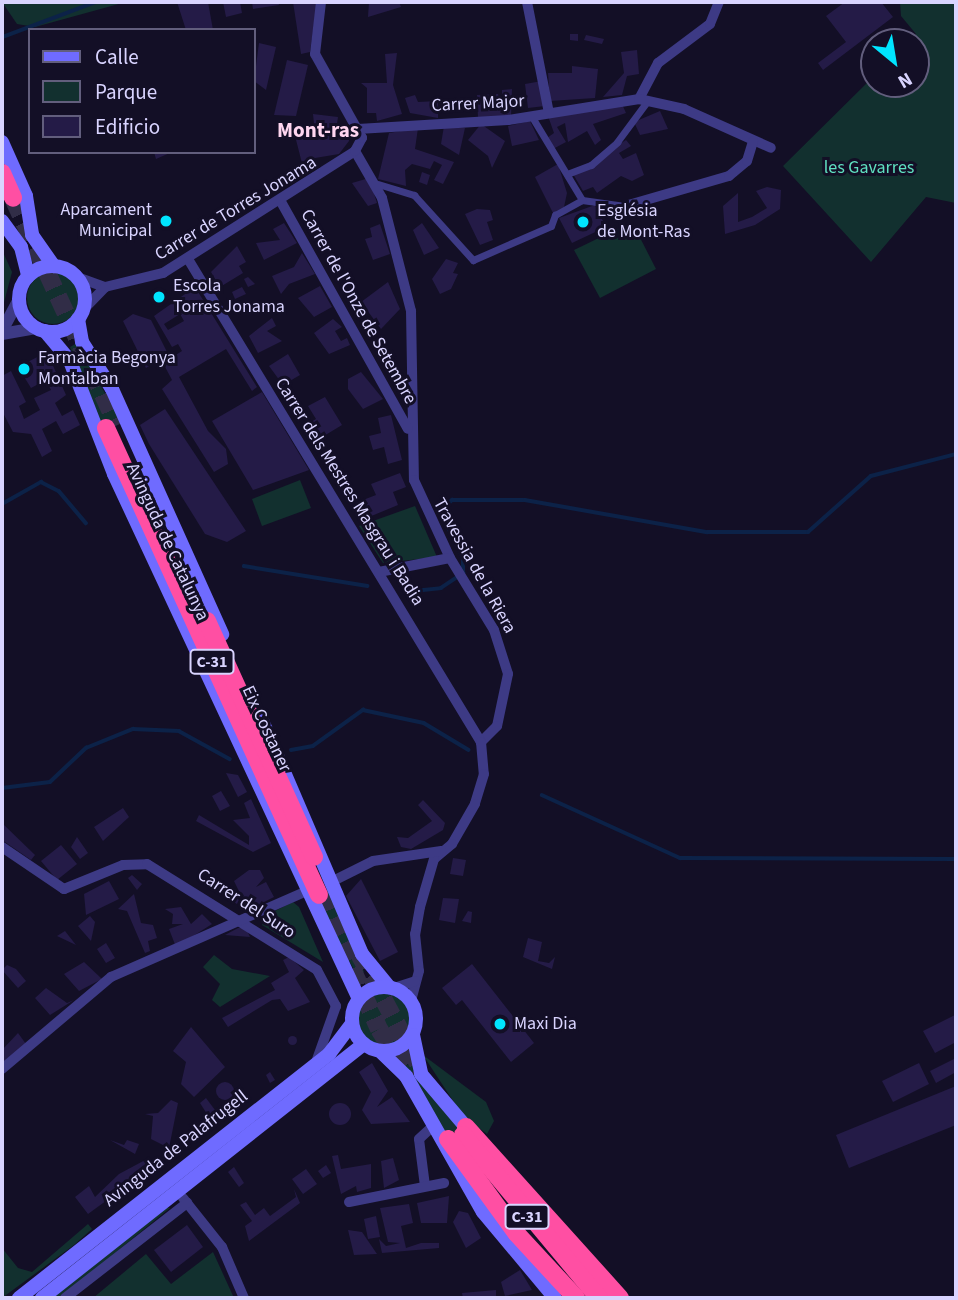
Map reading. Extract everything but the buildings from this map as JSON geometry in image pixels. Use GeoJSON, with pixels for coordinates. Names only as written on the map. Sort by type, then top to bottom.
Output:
{"type":"FeatureCollection","features":[{"type":"Feature","properties":{"kind":"highway"},"geometry":{"type":"LineString","coordinates":[[2,173],[5,205]]}},
{"type":"Feature","properties":{"kind":"highway","name":"Eix Costaner"},"geometry":{"type":"LineString","coordinates":[[111,426],[322,888]]}},
{"type":"Feature","properties":{"kind":"highway"},"geometry":{"type":"LineString","coordinates":[[458,1133],[620,1298]]}},
{"type":"Feature","properties":{"kind":"highway","name":"C-31"},"geometry":{"type":"LineString","coordinates":[[458,1133],[517,1234],[576,1298]]}},
{"type":"Feature","properties":{"kind":"highway","name":"C-31"},"geometry":{"type":"LineString","coordinates":[[458,1133],[599,1298]]}},
{"type":"Feature","properties":{"kind":"main road"},"geometry":{"type":"LineString","coordinates":[[2,142],[26,196],[32,235],[54,266],[77,277],[81,314],[63,330],[41,330],[19,299],[28,276],[21,247],[5,205]]}},
{"type":"Feature","properties":{"kind":"main road"},"geometry":{"type":"LineString","coordinates":[[28,276],[54,266]]}},
{"type":"Feature","properties":{"kind":"main road","name":"Avinguda de Catalunya"},"geometry":{"type":"LineString","coordinates":[[81,314],[82,342],[116,399],[322,888],[359,999]]}},
{"type":"Feature","properties":{"kind":"main road","name":"Avinguda de Catalunya"},"geometry":{"type":"LineString","coordinates":[[41,330],[70,360],[85,409],[322,888],[362,954],[391,987]]}},
{"type":"Feature","properties":{"kind":"main road"},"geometry":{"type":"LineString","coordinates":[[458,1133],[421,1074],[413,1035],[411,1000],[391,987],[359,999],[352,1024],[363,1044],[380,1051],[406,1076],[483,1212],[555,1298]]}},
{"type":"Feature","properties":{"kind":"main road","name":"Avinguda de Palafrugell"},"geometry":{"type":"LineString","coordinates":[[19,1298],[314,1065],[352,1024]]}},
{"type":"Feature","properties":{"kind":"main road"},"geometry":{"type":"LineString","coordinates":[[380,1051],[401,1047],[413,1035]]}},
{"type":"Feature","properties":{"kind":"main road","name":"Avinguda de Palafrugell"},"geometry":{"type":"LineString","coordinates":[[42,1298],[363,1044]]}},
{"type":"Feature","properties":{"kind":"street"},"geometry":{"type":"LineString","coordinates":[[321,2],[315,54],[362,138],[355,151]]}},
{"type":"Feature","properties":{"kind":"street"},"geometry":{"type":"LineString","coordinates":[[527,2],[549,113]]}},
{"type":"Feature","properties":{"kind":"street"},"geometry":{"type":"LineString","coordinates":[[567,174],[591,165],[617,142],[642,101],[658,63],[710,24],[719,2]]}},
{"type":"Feature","properties":{"kind":"street","name":"Carrer Major"},"geometry":{"type":"LineString","coordinates":[[358,129],[532,117],[642,101],[684,109],[771,148]]}},
{"type":"Feature","properties":{"kind":"street"},"geometry":{"type":"LineString","coordinates":[[532,117],[582,200]]}},
{"type":"Feature","properties":{"kind":"street"},"geometry":{"type":"LineString","coordinates":[[377,184],[414,195],[473,260],[551,226],[555,215],[582,200],[625,206],[729,176],[747,161],[753,141]]}},
{"type":"Feature","properties":{"kind":"street","name":"Travessia de la Riera"},"geometry":{"type":"LineString","coordinates":[[355,151],[377,184],[411,311],[412,404],[409,429],[418,491],[450,558],[458,567],[494,630],[508,674],[497,726],[481,743]]}},
{"type":"Feature","properties":{"kind":"street","name":"Carrer de Torres Jonama"},"geometry":{"type":"LineString","coordinates":[[105,287],[163,273],[355,151]]}},
{"type":"Feature","properties":{"kind":"street","name":"Carrer de l'Onze de Setembre"},"geometry":{"type":"LineString","coordinates":[[280,200],[409,429]]}},
{"type":"Feature","properties":{"kind":"street","name":"Carrer dels Mestres Masgrau i Badia"},"geometry":{"type":"LineString","coordinates":[[188,259],[481,743]]}},
{"type":"Feature","properties":{"kind":"street"},"geometry":{"type":"LineString","coordinates":[[77,277],[105,287],[81,314]]}},
{"type":"Feature","properties":{"kind":"street"},"geometry":{"type":"LineString","coordinates":[[2,333],[19,299]]}},
{"type":"Feature","properties":{"kind":"street"},"geometry":{"type":"LineString","coordinates":[[2,333],[41,330]]}},
{"type":"Feature","properties":{"kind":"street"},"geometry":{"type":"LineString","coordinates":[[394,403],[412,404]]}},
{"type":"Feature","properties":{"kind":"street"},"geometry":{"type":"LineString","coordinates":[[379,572],[450,558]]}},
{"type":"Feature","properties":{"kind":"street"},"geometry":{"type":"LineString","coordinates":[[411,1000],[415,981],[420,907],[434,859],[444,850],[482,783],[481,743]]}},
{"type":"Feature","properties":{"kind":"street","name":"Carrer del Suro"},"geometry":{"type":"LineString","coordinates":[[2,847],[57,886],[72,887],[123,865],[147,864],[246,921],[317,970],[329,986],[335,1006],[314,1065]]}},
{"type":"Feature","properties":{"kind":"street"},"geometry":{"type":"LineString","coordinates":[[2,1069],[111,977],[322,888],[373,861],[444,850]]}},
{"type":"Feature","properties":{"kind":"street"},"geometry":{"type":"LineString","coordinates":[[391,987],[415,981]]}},
{"type":"Feature","properties":{"kind":"street"},"geometry":{"type":"LineString","coordinates":[[425,1186],[419,1139],[433,1126]]}},
{"type":"Feature","properties":{"kind":"street"},"geometry":{"type":"LineString","coordinates":[[349,1202],[444,1182]]}},
{"type":"Feature","properties":{"kind":"street","name":"Avinguda de Palafrugell"},"geometry":{"type":"LineString","coordinates":[[178,1190],[222,1247],[244,1298]]}},
{"type":"Feature","properties":{"kind":"street"},"geometry":{"type":"LineString","coordinates":[[65,1298],[187,1203]]}},
{"type":"Feature","properties":{"kind":"green space"},"geometry":{"type":"Polygon","coordinates":[[[2,2],[126,2],[35,27],[17,24],[2,2]]]}},
{"type":"Feature","properties":{"kind":"green space","name":"les Gavarres"},"geometry":{"type":"Polygon","coordinates":[[[900,2],[956,2],[956,203],[926,197],[871,262],[783,166],[860,90],[860,98],[930,98],[930,28],[911,28],[901,16],[900,2]]]}},
{"type":"Feature","properties":{"kind":"green space"},"geometry":{"type":"Polygon","coordinates":[[[632,222],[656,269],[600,298],[574,250],[632,222]]]}},
{"type":"Feature","properties":{"kind":"green space"},"geometry":{"type":"Polygon","coordinates":[[[2,250],[12,272],[2,310],[2,250]]]}},
{"type":"Feature","properties":{"kind":"green space"},"geometry":{"type":"Polygon","coordinates":[[[53,272],[63,274],[71,280],[77,288],[77,308],[71,316],[63,322],[53,324],[43,322],[35,316],[29,308],[27,298],[29,288],[35,280],[43,274],[53,272]]]}},
{"type":"Feature","properties":{"kind":"green space"},"geometry":{"type":"Polygon","coordinates":[[[77,343],[121,422],[102,431],[70,347],[77,343]]]}},
{"type":"Feature","properties":{"kind":"green space"},"geometry":{"type":"Polygon","coordinates":[[[300,480],[311,508],[262,526],[252,499],[300,480]]]}},
{"type":"Feature","properties":{"kind":"green space"},"geometry":{"type":"Polygon","coordinates":[[[415,506],[437,557],[383,563],[359,526],[415,506]]]}},
{"type":"Feature","properties":{"kind":"green space"},"geometry":{"type":"Polygon","coordinates":[[[334,888],[364,972],[357,975],[314,897],[334,888]]]}},
{"type":"Feature","properties":{"kind":"green space"},"geometry":{"type":"Polygon","coordinates":[[[293,902],[299,907],[323,962],[262,925],[265,916],[293,902]]]}},
{"type":"Feature","properties":{"kind":"green space"},"geometry":{"type":"Polygon","coordinates":[[[214,955],[232,969],[270,976],[220,1007],[212,1000],[220,984],[203,967],[214,955]]]}},
{"type":"Feature","properties":{"kind":"green space"},"geometry":{"type":"Polygon","coordinates":[[[384,993],[403,1000],[410,1019],[403,1038],[384,1045],[365,1038],[358,1019],[365,1000],[384,993]]]}},
{"type":"Feature","properties":{"kind":"green space"},"geometry":{"type":"Polygon","coordinates":[[[423,1055],[486,1102],[494,1121],[487,1134],[463,1116],[423,1055]]]}},
{"type":"Feature","properties":{"kind":"green space"},"geometry":{"type":"Polygon","coordinates":[[[411,1062],[462,1127],[443,1140],[404,1067],[411,1062]]]}},
{"type":"Feature","properties":{"kind":"green space"},"geometry":{"type":"Polygon","coordinates":[[[167,1208],[170,1208],[60,1298],[52,1298],[167,1208]]]}},
{"type":"Feature","properties":{"kind":"green space"},"geometry":{"type":"Polygon","coordinates":[[[88,1224],[92,1229],[74,1245],[2,1298],[2,1248],[18,1268],[32,1272],[88,1224]]]}},
{"type":"Feature","properties":{"kind":"green space"},"geometry":{"type":"Polygon","coordinates":[[[213,1252],[234,1298],[93,1298],[146,1254],[171,1284],[213,1252]]]}},
{"type":"Feature","properties":{"kind":"waterway"},"geometry":{"type":"LineString","coordinates":[[3,37],[96,2]]}},
{"type":"Feature","properties":{"kind":"waterway"},"geometry":{"type":"LineString","coordinates":[[414,591],[441,588],[463,573],[463,558],[440,512],[452,500],[525,500],[707,532],[808,532],[871,476],[956,454]]}},
{"type":"Feature","properties":{"kind":"waterway"},"geometry":{"type":"LineString","coordinates":[[2,504],[41,482],[59,491],[86,523]]}},
{"type":"Feature","properties":{"kind":"waterway"},"geometry":{"type":"LineString","coordinates":[[244,566],[367,586]]}},
{"type":"Feature","properties":{"kind":"waterway"},"geometry":{"type":"LineString","coordinates":[[291,750],[313,746],[363,710],[424,723],[469,750]]}},
{"type":"Feature","properties":{"kind":"waterway"},"geometry":{"type":"LineString","coordinates":[[2,788],[50,782],[86,748],[133,729],[179,731],[230,759]]}},
{"type":"Feature","properties":{"kind":"waterway"},"geometry":{"type":"LineString","coordinates":[[542,795],[680,858],[956,859]]}},
{"type":"Feature","properties":{"kind":"tunnel"},"geometry":{"type":"LineString","coordinates":[[13,198],[117,425]]}},
{"type":"Feature","properties":{"kind":"tunnel"},"geometry":{"type":"LineString","coordinates":[[319,895],[379,1029],[409,1077]]}},
{"type":"Feature","properties":{"kind":"tunnel"},"geometry":{"type":"LineString","coordinates":[[358,952],[421,1069]]}},
{"type":"Feature","properties":{"kind":"place","name":"Aparcament Municipal"},"geometry":{"type":"Point","coordinates":[166,221]}},
{"type":"Feature","properties":{"kind":"place","name":"Església de Mont-Ras"},"geometry":{"type":"Point","coordinates":[583,222]}},
{"type":"Feature","properties":{"kind":"place","name":"Escola Torres Jonama"},"geometry":{"type":"Point","coordinates":[159,297]}},
{"type":"Feature","properties":{"kind":"place","name":"Farmàcia Begonya Montalban"},"geometry":{"type":"Point","coordinates":[24,369]}},
{"type":"Feature","properties":{"kind":"place","name":"Maxi Dia"},"geometry":{"type":"Point","coordinates":[500,1024]}},
{"type":"Feature","properties":{"kind":"district","name":"Mont-ras"},"geometry":{"type":"Point","coordinates":[318,130]}}]}
